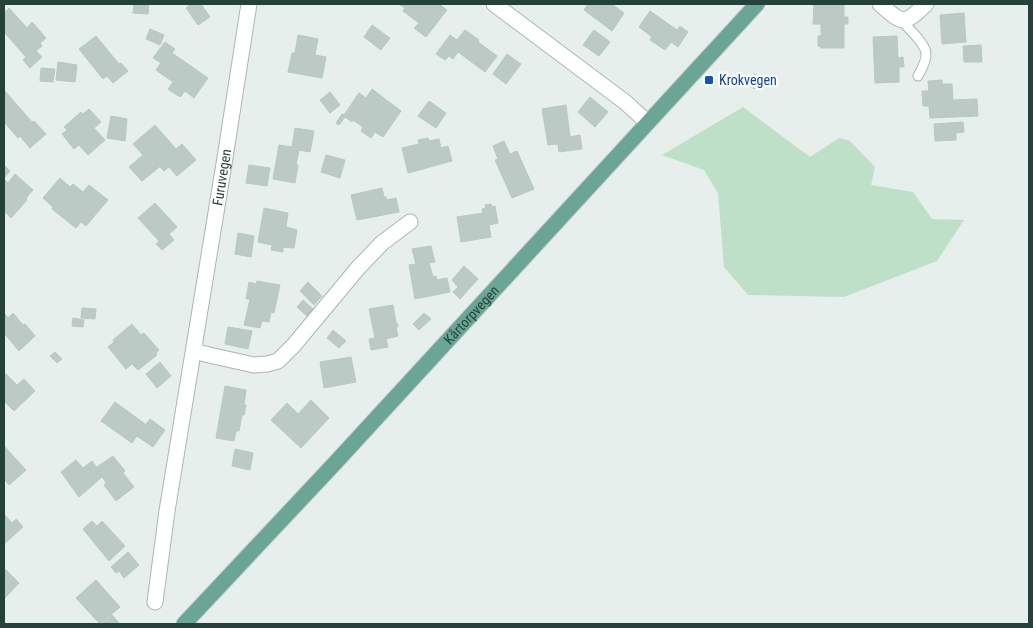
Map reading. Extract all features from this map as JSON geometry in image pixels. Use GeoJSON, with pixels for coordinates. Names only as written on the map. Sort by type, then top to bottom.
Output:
{"type":"FeatureCollection","features":[{"type":"Feature","properties":{"kind":"main road","name":"Kårtorpvegen"},"geometry":{"type":"LineString","coordinates":[[184,624],[336,462],[757,4]]}},
{"type":"Feature","properties":{"kind":"street","name":"Furuvegen"},"geometry":{"type":"LineString","coordinates":[[155,602],[167,511],[249,4]]}},
{"type":"Feature","properties":{"kind":"street"},"geometry":{"type":"LineString","coordinates":[[494,4],[625,102],[648,122]]}},
{"type":"Feature","properties":{"kind":"street"},"geometry":{"type":"LineString","coordinates":[[880,4],[902,20],[911,18],[926,4]]}},
{"type":"Feature","properties":{"kind":"street"},"geometry":{"type":"LineString","coordinates":[[194,351],[254,365],[278,361],[294,345],[358,268],[382,243],[410,222]]}},
{"type":"Feature","properties":{"kind":"lane"},"geometry":{"type":"LineString","coordinates":[[902,20],[925,49],[926,59],[918,76]]}},
{"type":"Feature","properties":{"kind":"green space"},"geometry":{"type":"Polygon","coordinates":[[[743,107],[810,157],[839,138],[850,141],[875,167],[871,185],[913,192],[932,219],[964,220],[937,261],[844,297],[748,295],[724,267],[718,193],[704,170],[662,155],[743,107]]]}},
{"type":"Feature","properties":{"kind":"building"},"geometry":{"type":"Polygon","coordinates":[[[134,4],[149,4],[148,14],[133,13],[134,4]]]}},
{"type":"Feature","properties":{"kind":"building"},"geometry":{"type":"Polygon","coordinates":[[[188,4],[201,4],[210,17],[198,25],[186,8],[189,6],[188,4]]]}},
{"type":"Feature","properties":{"kind":"building"},"geometry":{"type":"Polygon","coordinates":[[[399,4],[439,4],[447,10],[426,37],[414,28],[419,23],[403,11],[405,8],[399,4]]]}},
{"type":"Feature","properties":{"kind":"building"},"geometry":{"type":"Polygon","coordinates":[[[588,4],[614,4],[624,13],[612,31],[584,10],[588,4]]]}},
{"type":"Feature","properties":{"kind":"building"},"geometry":{"type":"Polygon","coordinates":[[[814,4],[844,4],[844,17],[848,17],[848,24],[844,24],[844,48],[821,48],[818,46],[818,36],[821,36],[821,24],[813,24],[814,4]]]}},
{"type":"Feature","properties":{"kind":"building"},"geometry":{"type":"Polygon","coordinates":[[[9,8],[27,28],[32,22],[46,38],[40,43],[42,46],[36,51],[42,57],[30,68],[23,60],[26,57],[4,32],[4,13],[9,8]]]}},
{"type":"Feature","properties":{"kind":"building"},"geometry":{"type":"Polygon","coordinates":[[[650,11],[677,30],[680,26],[688,32],[678,47],[671,42],[665,50],[650,40],[652,37],[639,27],[650,11]]]}},
{"type":"Feature","properties":{"kind":"building"},"geometry":{"type":"Polygon","coordinates":[[[964,13],[966,42],[942,44],[940,15],[964,13]]]}},
{"type":"Feature","properties":{"kind":"building"},"geometry":{"type":"Polygon","coordinates":[[[372,25],[390,38],[381,50],[364,37],[372,25]]]}},
{"type":"Feature","properties":{"kind":"building"},"geometry":{"type":"Polygon","coordinates":[[[150,29],[164,35],[160,45],[146,39],[150,29]]]}},
{"type":"Feature","properties":{"kind":"building"},"geometry":{"type":"Polygon","coordinates":[[[465,30],[497,56],[485,72],[458,52],[453,59],[449,56],[445,60],[436,54],[450,35],[457,40],[465,30]]]}},
{"type":"Feature","properties":{"kind":"building"},"geometry":{"type":"Polygon","coordinates":[[[594,30],[610,42],[599,56],[583,45],[594,30]]]}},
{"type":"Feature","properties":{"kind":"building"},"geometry":{"type":"Polygon","coordinates":[[[298,35],[318,39],[315,55],[326,57],[322,78],[288,72],[292,53],[295,53],[298,35]]]}},
{"type":"Feature","properties":{"kind":"building"},"geometry":{"type":"Polygon","coordinates":[[[96,36],[119,64],[121,63],[128,71],[113,83],[107,76],[103,79],[79,49],[96,36]]]}},
{"type":"Feature","properties":{"kind":"building"},"geometry":{"type":"Polygon","coordinates":[[[897,36],[898,58],[903,57],[904,67],[899,67],[899,82],[875,83],[873,37],[897,36]]]}},
{"type":"Feature","properties":{"kind":"building"},"geometry":{"type":"Polygon","coordinates":[[[165,42],[175,49],[172,53],[208,78],[194,98],[185,91],[180,97],[168,89],[173,82],[156,70],[161,63],[153,58],[165,42]]]}},
{"type":"Feature","properties":{"kind":"building"},"geometry":{"type":"Polygon","coordinates":[[[981,45],[982,62],[964,62],[963,46],[981,45]]]}},
{"type":"Feature","properties":{"kind":"building"},"geometry":{"type":"Polygon","coordinates":[[[507,54],[521,64],[506,84],[493,74],[507,54]]]}},
{"type":"Feature","properties":{"kind":"building"},"geometry":{"type":"Polygon","coordinates":[[[58,62],[77,65],[75,82],[56,80],[58,62]]]}},
{"type":"Feature","properties":{"kind":"building"},"geometry":{"type":"Polygon","coordinates":[[[41,68],[55,69],[53,82],[40,81],[41,68]]]}},
{"type":"Feature","properties":{"kind":"building"},"geometry":{"type":"Polygon","coordinates":[[[754,74],[761,78],[754,89],[747,84],[754,74]]]}},
{"type":"Feature","properties":{"kind":"building"},"geometry":{"type":"Polygon","coordinates":[[[942,80],[942,84],[952,84],[953,100],[977,99],[978,116],[930,118],[929,106],[923,106],[922,91],[929,91],[928,81],[942,80]]]}},
{"type":"Feature","properties":{"kind":"building"},"geometry":{"type":"Polygon","coordinates":[[[372,89],[401,111],[383,137],[375,132],[371,138],[361,131],[363,127],[345,117],[339,125],[336,123],[359,93],[366,98],[372,89]]]}},
{"type":"Feature","properties":{"kind":"building"},"geometry":{"type":"Polygon","coordinates":[[[4,90],[32,122],[34,121],[46,134],[30,148],[4,122],[4,90]]]}},
{"type":"Feature","properties":{"kind":"building"},"geometry":{"type":"Polygon","coordinates":[[[330,92],[340,105],[330,113],[320,100],[330,92]]]}},
{"type":"Feature","properties":{"kind":"building"},"geometry":{"type":"Polygon","coordinates":[[[590,97],[608,112],[595,127],[578,112],[590,97]]]}},
{"type":"Feature","properties":{"kind":"building"},"geometry":{"type":"Polygon","coordinates":[[[429,101],[446,113],[436,128],[418,116],[429,101]]]}},
{"type":"Feature","properties":{"kind":"building"},"geometry":{"type":"Polygon","coordinates":[[[566,105],[570,137],[580,135],[582,149],[559,152],[558,144],[548,145],[542,109],[566,105]]]}},
{"type":"Feature","properties":{"kind":"building"},"geometry":{"type":"Polygon","coordinates":[[[89,109],[101,122],[94,128],[105,140],[88,155],[79,145],[74,149],[62,134],[67,130],[64,127],[81,112],[83,114],[89,109]]]}},
{"type":"Feature","properties":{"kind":"building"},"geometry":{"type":"Polygon","coordinates":[[[111,116],[127,119],[125,141],[107,138],[111,116]]]}},
{"type":"Feature","properties":{"kind":"building"},"geometry":{"type":"Polygon","coordinates":[[[963,122],[964,132],[956,133],[956,140],[935,141],[934,124],[963,122]]]}},
{"type":"Feature","properties":{"kind":"building"},"geometry":{"type":"Polygon","coordinates":[[[155,125],[176,149],[173,156],[142,181],[129,167],[143,155],[133,144],[155,125]]]}},
{"type":"Feature","properties":{"kind":"building"},"geometry":{"type":"Polygon","coordinates":[[[295,128],[314,131],[310,152],[299,150],[295,183],[273,179],[279,145],[292,147],[295,128]]]}},
{"type":"Feature","properties":{"kind":"building"},"geometry":{"type":"Polygon","coordinates":[[[428,138],[429,141],[439,139],[441,148],[448,146],[452,161],[408,173],[402,148],[419,144],[418,140],[428,138]]]}},
{"type":"Feature","properties":{"kind":"building"},"geometry":{"type":"Polygon","coordinates":[[[504,141],[510,154],[517,151],[534,189],[512,198],[495,160],[498,159],[493,146],[504,141]]]}},
{"type":"Feature","properties":{"kind":"building"},"geometry":{"type":"Polygon","coordinates":[[[182,144],[196,160],[177,176],[169,167],[164,171],[160,167],[173,156],[176,149],[182,144]]]}},
{"type":"Feature","properties":{"kind":"building"},"geometry":{"type":"Polygon","coordinates":[[[326,155],[345,160],[340,178],[321,172],[326,155]]]}},
{"type":"Feature","properties":{"kind":"building"},"geometry":{"type":"Polygon","coordinates":[[[4,165],[10,171],[4,178],[4,165]]]}},
{"type":"Feature","properties":{"kind":"building"},"geometry":{"type":"Polygon","coordinates":[[[249,165],[270,168],[267,186],[246,183],[249,165]]]}},
{"type":"Feature","properties":{"kind":"building"},"geometry":{"type":"Polygon","coordinates":[[[15,174],[33,190],[11,218],[4,211],[4,179],[8,183],[15,174]]]}},
{"type":"Feature","properties":{"kind":"building"},"geometry":{"type":"Polygon","coordinates":[[[60,178],[70,187],[73,184],[83,192],[89,185],[108,200],[86,226],[81,222],[76,228],[52,209],[53,207],[43,198],[60,178]]]}},
{"type":"Feature","properties":{"kind":"building"},"geometry":{"type":"Polygon","coordinates":[[[382,188],[384,197],[387,200],[396,198],[399,212],[357,220],[351,195],[382,188]]]}},
{"type":"Feature","properties":{"kind":"building"},"geometry":{"type":"Polygon","coordinates":[[[155,203],[177,227],[169,234],[174,240],[162,250],[156,244],[159,241],[138,218],[155,203]]]}},
{"type":"Feature","properties":{"kind":"building"},"geometry":{"type":"Polygon","coordinates":[[[491,204],[492,207],[495,206],[498,223],[489,225],[491,237],[461,242],[457,217],[483,213],[482,209],[486,208],[485,205],[491,204]]]}},
{"type":"Feature","properties":{"kind":"building"},"geometry":{"type":"Polygon","coordinates":[[[264,208],[288,213],[286,227],[297,230],[294,248],[283,247],[283,252],[271,250],[272,245],[258,242],[264,208]]]}},
{"type":"Feature","properties":{"kind":"building"},"geometry":{"type":"Polygon","coordinates":[[[238,233],[254,236],[251,257],[235,254],[238,233]]]}},
{"type":"Feature","properties":{"kind":"building"},"geometry":{"type":"Polygon","coordinates":[[[431,246],[435,262],[429,263],[433,277],[436,276],[437,280],[447,278],[450,292],[415,299],[409,265],[416,264],[412,249],[431,246]]]}},
{"type":"Feature","properties":{"kind":"building"},"geometry":{"type":"Polygon","coordinates":[[[464,266],[478,279],[460,299],[453,292],[458,287],[452,280],[464,266]]]}},
{"type":"Feature","properties":{"kind":"building"},"geometry":{"type":"Polygon","coordinates":[[[257,281],[280,285],[274,313],[271,312],[269,322],[262,321],[260,328],[244,325],[250,299],[246,299],[249,282],[256,284],[257,281]]]}},
{"type":"Feature","properties":{"kind":"building"},"geometry":{"type":"Polygon","coordinates":[[[308,282],[322,296],[314,305],[300,291],[308,282]]]}},
{"type":"Feature","properties":{"kind":"building"},"geometry":{"type":"Polygon","coordinates":[[[303,300],[314,310],[308,317],[297,307],[303,300]]]}},
{"type":"Feature","properties":{"kind":"building"},"geometry":{"type":"Polygon","coordinates":[[[393,305],[398,336],[386,339],[388,347],[371,350],[369,339],[375,338],[369,309],[393,305]]]}},
{"type":"Feature","properties":{"kind":"building"},"geometry":{"type":"Polygon","coordinates":[[[82,308],[96,309],[95,319],[81,318],[82,308]]]}},
{"type":"Feature","properties":{"kind":"building"},"geometry":{"type":"Polygon","coordinates":[[[4,313],[8,318],[13,313],[35,336],[19,351],[4,333],[4,313]]]}},
{"type":"Feature","properties":{"kind":"building"},"geometry":{"type":"Polygon","coordinates":[[[424,313],[431,319],[419,330],[413,324],[424,313]]]}},
{"type":"Feature","properties":{"kind":"building"},"geometry":{"type":"Polygon","coordinates":[[[73,318],[84,320],[83,327],[72,326],[73,318]]]}},
{"type":"Feature","properties":{"kind":"building"},"geometry":{"type":"Polygon","coordinates":[[[132,324],[141,335],[144,333],[159,350],[156,353],[157,355],[138,370],[132,364],[126,369],[108,347],[114,342],[113,340],[132,324]]]}},
{"type":"Feature","properties":{"kind":"building"},"geometry":{"type":"Polygon","coordinates":[[[228,327],[252,331],[248,349],[225,344],[228,327]]]}},
{"type":"Feature","properties":{"kind":"building"},"geometry":{"type":"Polygon","coordinates":[[[333,330],[346,341],[339,348],[327,338],[333,330]]]}},
{"type":"Feature","properties":{"kind":"building"},"geometry":{"type":"Polygon","coordinates":[[[55,352],[62,359],[57,363],[50,356],[55,352]]]}},
{"type":"Feature","properties":{"kind":"building"},"geometry":{"type":"Polygon","coordinates":[[[351,357],[356,382],[324,388],[320,362],[351,357]]]}},
{"type":"Feature","properties":{"kind":"building"},"geometry":{"type":"Polygon","coordinates":[[[160,362],[171,376],[157,388],[146,374],[160,362]]]}},
{"type":"Feature","properties":{"kind":"building"},"geometry":{"type":"Polygon","coordinates":[[[6,374],[17,385],[24,379],[35,391],[14,411],[4,401],[4,376],[6,374]]]}},
{"type":"Feature","properties":{"kind":"building"},"geometry":{"type":"Polygon","coordinates":[[[225,386],[246,390],[244,415],[242,415],[239,431],[236,431],[234,441],[216,438],[225,386]]]}},
{"type":"Feature","properties":{"kind":"building"},"geometry":{"type":"Polygon","coordinates":[[[311,400],[329,418],[301,448],[271,420],[287,403],[298,414],[311,400]]]}},
{"type":"Feature","properties":{"kind":"building"},"geometry":{"type":"Polygon","coordinates":[[[115,402],[145,424],[132,443],[101,421],[115,402]]]}},
{"type":"Feature","properties":{"kind":"building"},"geometry":{"type":"Polygon","coordinates":[[[150,419],[165,430],[153,447],[137,436],[150,419]]]}},
{"type":"Feature","properties":{"kind":"building"},"geometry":{"type":"Polygon","coordinates":[[[4,446],[26,470],[9,485],[4,479],[4,446]]]}},
{"type":"Feature","properties":{"kind":"building"},"geometry":{"type":"Polygon","coordinates":[[[235,449],[253,453],[250,470],[232,466],[235,449]]]}},
{"type":"Feature","properties":{"kind":"building"},"geometry":{"type":"Polygon","coordinates":[[[113,456],[125,471],[123,473],[134,487],[116,501],[104,485],[106,483],[97,467],[113,456]]]}},
{"type":"Feature","properties":{"kind":"building"},"geometry":{"type":"Polygon","coordinates":[[[76,460],[83,468],[92,461],[102,477],[79,497],[61,472],[76,460]]]}},
{"type":"Feature","properties":{"kind":"building"},"geometry":{"type":"Polygon","coordinates":[[[4,514],[12,523],[16,519],[23,527],[4,544],[4,514]]]}},
{"type":"Feature","properties":{"kind":"building"},"geometry":{"type":"Polygon","coordinates":[[[92,521],[97,526],[102,521],[125,546],[109,561],[83,529],[92,521]]]}},
{"type":"Feature","properties":{"kind":"building"},"geometry":{"type":"Polygon","coordinates":[[[128,552],[139,565],[124,578],[119,571],[116,573],[111,567],[128,552]]]}},
{"type":"Feature","properties":{"kind":"building"},"geometry":{"type":"Polygon","coordinates":[[[4,568],[19,583],[4,599],[4,568]]]}},
{"type":"Feature","properties":{"kind":"building"},"geometry":{"type":"Polygon","coordinates":[[[96,580],[120,607],[100,624],[76,598],[96,580]]]}},
{"type":"Feature","properties":{"kind":"building"},"geometry":{"type":"Polygon","coordinates":[[[112,615],[120,624],[102,624],[112,615]]]}},
{"type":"Feature","properties":{"kind":"place","name":"Krokvegen"},"geometry":{"type":"Point","coordinates":[709,80]}}]}
